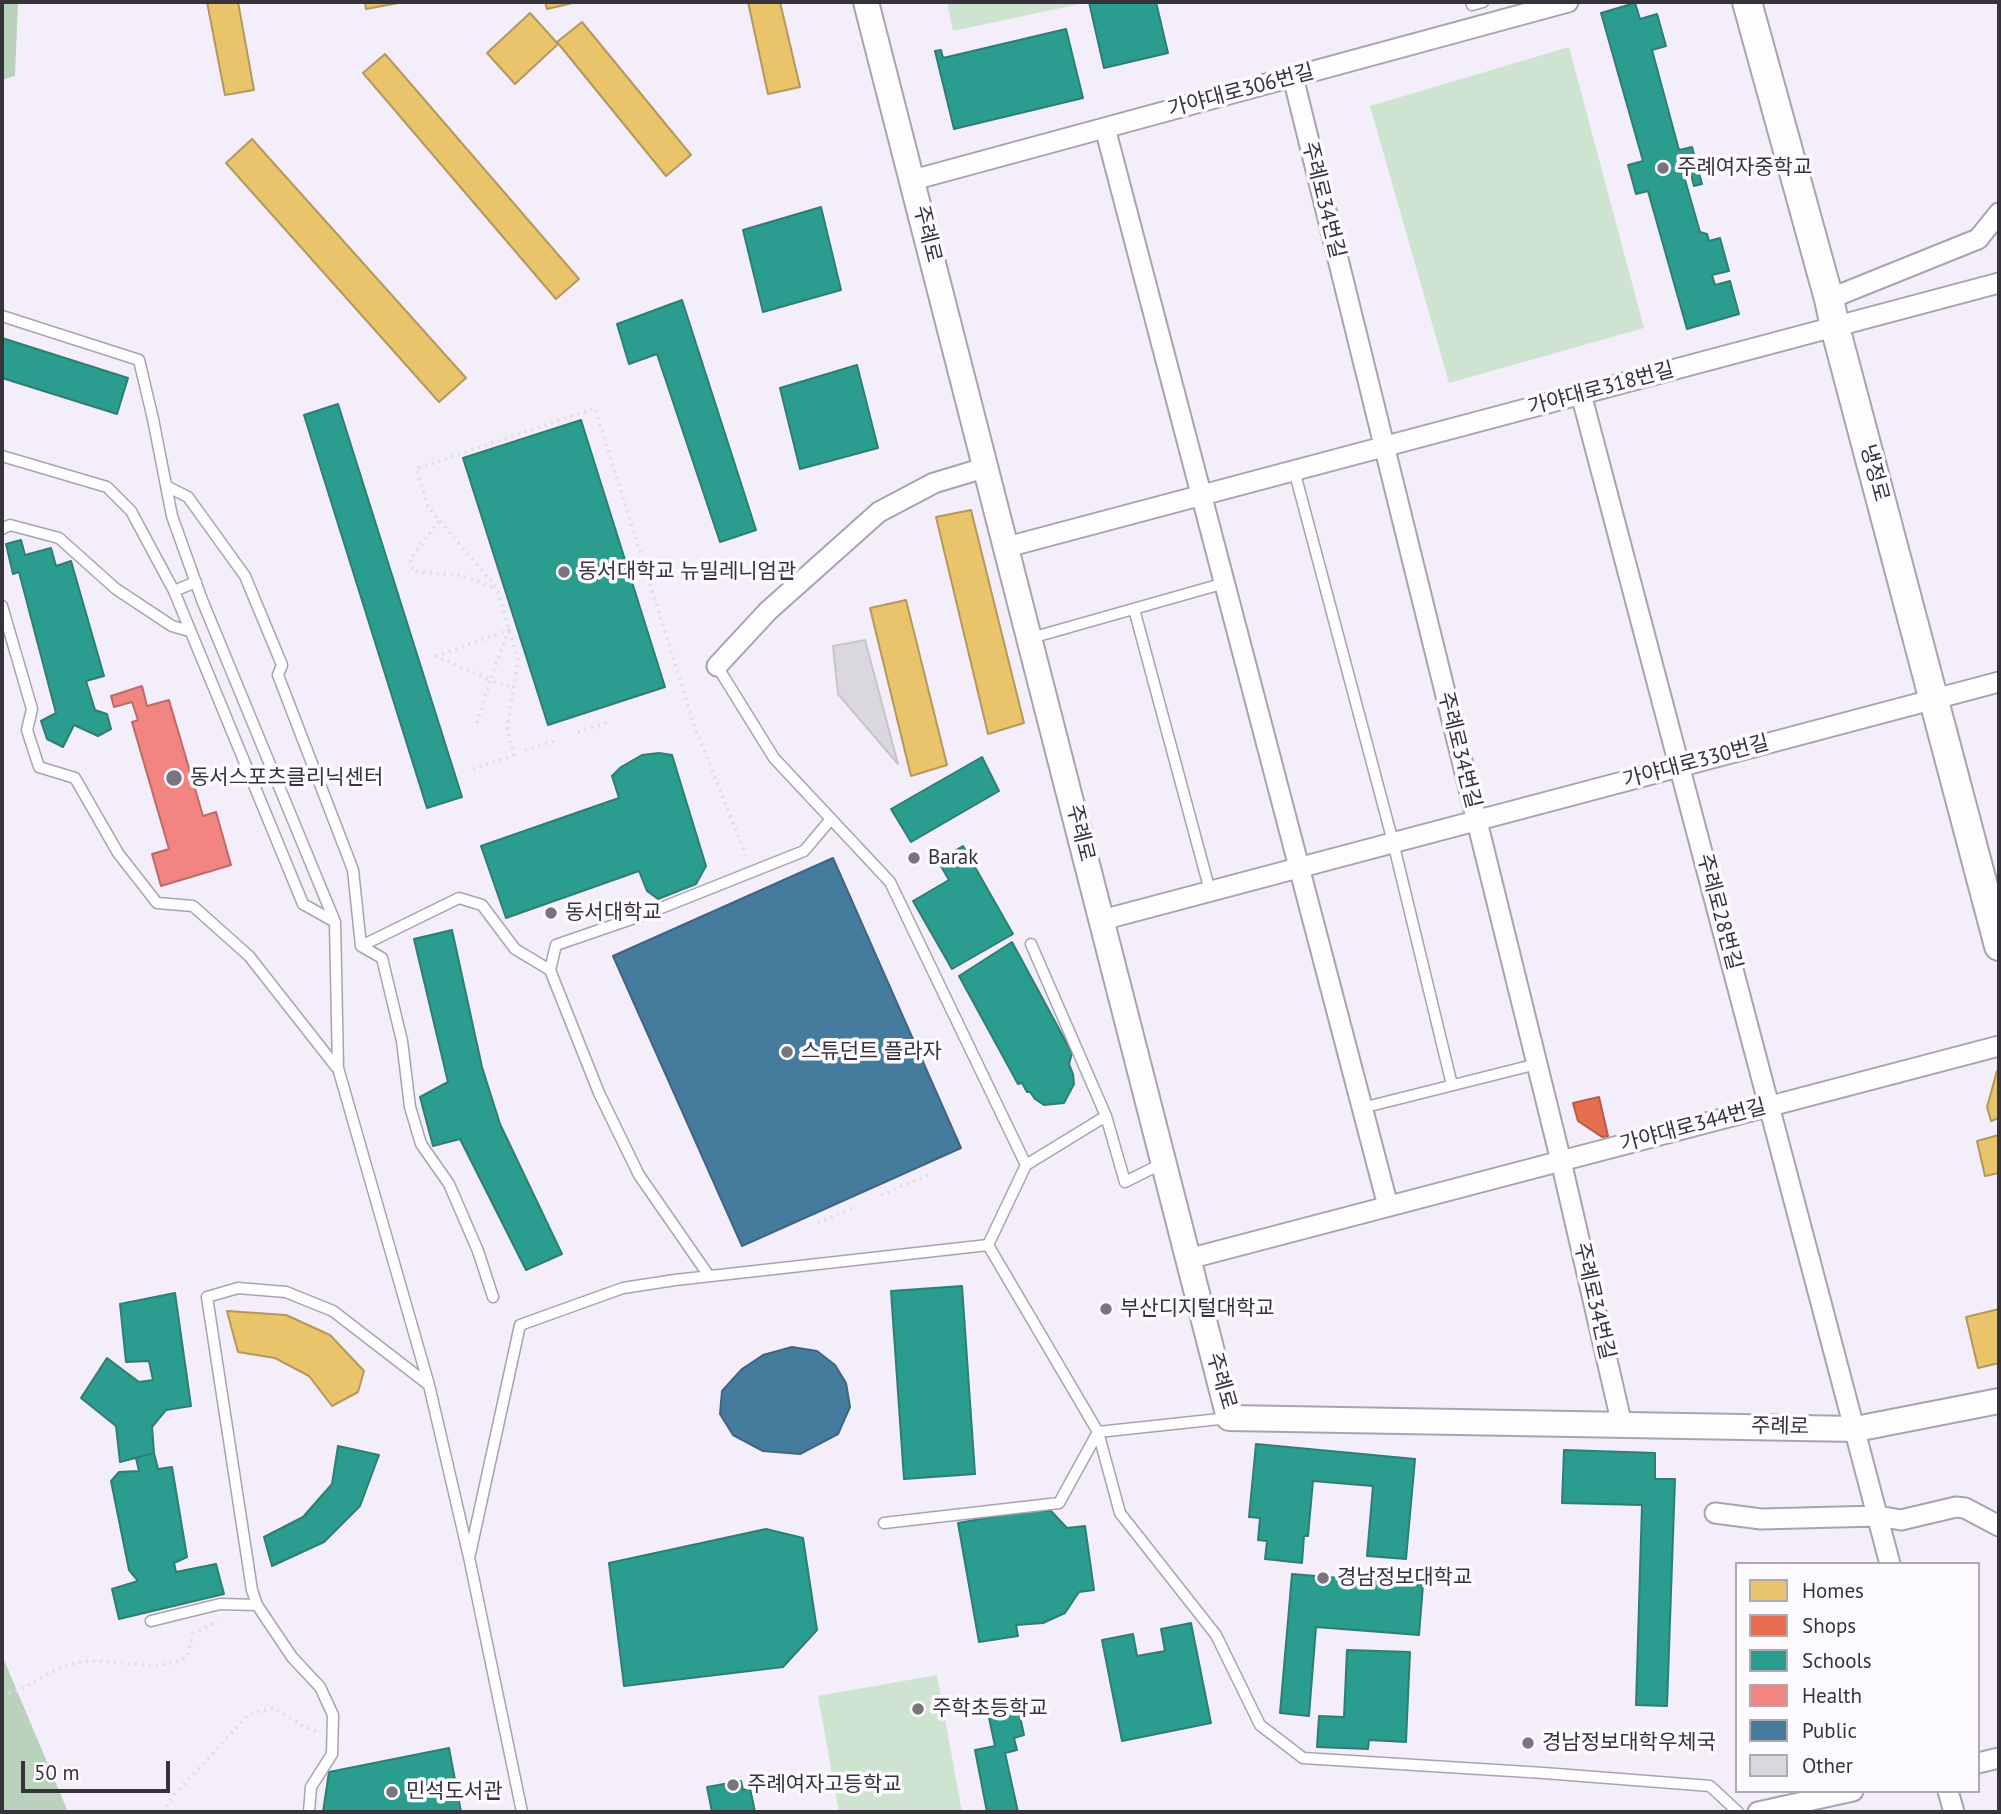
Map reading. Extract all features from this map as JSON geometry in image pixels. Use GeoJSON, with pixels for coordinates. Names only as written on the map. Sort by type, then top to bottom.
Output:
{"type":"FeatureCollection","features":[{"type":"Feature","properties":{"kind":"main road","name":"냉정로"},"geometry":{"type":"LineString","coordinates":[[1747,2],[1829,299],[1999,946]]}},
{"type":"Feature","properties":{"kind":"street","name":"주례로"},"geometry":{"type":"LineString","coordinates":[[866,2],[1229,1418],[1856,1429],[1999,1401]]}},
{"type":"Feature","properties":{"kind":"street","name":"가야대로306번길"},"geometry":{"type":"LineString","coordinates":[[913,180],[1568,2]]}},
{"type":"Feature","properties":{"kind":"street","name":"주례로34번길"},"geometry":{"type":"LineString","coordinates":[[1293,77],[1561,1161],[1622,1425]]}},
{"type":"Feature","properties":{"kind":"street"},"geometry":{"type":"LineString","coordinates":[[1105,128],[1388,1206]]}},
{"type":"Feature","properties":{"kind":"street"},"geometry":{"type":"LineString","coordinates":[[1829,299],[1978,239],[1999,213]]}},
{"type":"Feature","properties":{"kind":"street","name":"가야대로318번길"},"geometry":{"type":"LineString","coordinates":[[1007,547],[1999,283]]}},
{"type":"Feature","properties":{"kind":"street","name":"주례로28번길"},"geometry":{"type":"LineString","coordinates":[[1581,394],[1890,1562]]}},
{"type":"Feature","properties":{"kind":"street"},"geometry":{"type":"LineString","coordinates":[[717,666],[768,611],[879,512],[934,482],[987,467]]}},
{"type":"Feature","properties":{"kind":"street","name":"가야대로330번길"},"geometry":{"type":"LineString","coordinates":[[1102,920],[1999,681]]}},
{"type":"Feature","properties":{"kind":"street","name":"가야대로344번길"},"geometry":{"type":"LineString","coordinates":[[1188,1259],[1999,1046]]}},
{"type":"Feature","properties":{"kind":"street"},"geometry":{"type":"LineString","coordinates":[[1715,1513],[1761,1519],[1878,1516],[1901,1520],[1956,1507],[1965,1508],[1999,1526]]}},
{"type":"Feature","properties":{"kind":"street"},"geometry":{"type":"LineString","coordinates":[[1980,1763],[1999,1758]]}},
{"type":"Feature","properties":{"kind":"street"},"geometry":{"type":"LineString","coordinates":[[1758,1812],[1844,1793]]}},
{"type":"Feature","properties":{"kind":"street"},"geometry":{"type":"LineString","coordinates":[[1949,1793],[1954,1812]]}},
{"type":"Feature","properties":{"kind":"lane"},"geometry":{"type":"LineString","coordinates":[[1471,2],[1472,5],[1483,2]]}},
{"type":"Feature","properties":{"kind":"lane"},"geometry":{"type":"LineString","coordinates":[[2,316],[139,360],[172,516],[196,582],[335,922],[338,1068],[429,1385],[469,1558],[522,1812]]}},
{"type":"Feature","properties":{"kind":"lane"},"geometry":{"type":"LineString","coordinates":[[2,456],[107,487],[131,511],[174,591],[188,631],[303,904],[335,922]]}},
{"type":"Feature","properties":{"kind":"lane"},"geometry":{"type":"LineString","coordinates":[[1294,471],[1393,842],[1452,1086]]}},
{"type":"Feature","properties":{"kind":"lane"},"geometry":{"type":"LineString","coordinates":[[166,486],[188,497],[245,576],[277,649],[282,665],[278,675],[353,870],[361,946]]}},
{"type":"Feature","properties":{"kind":"lane"},"geometry":{"type":"LineString","coordinates":[[2,530],[10,525],[59,538],[116,589],[172,626],[188,631]]}},
{"type":"Feature","properties":{"kind":"lane"},"geometry":{"type":"LineString","coordinates":[[174,591],[196,582]]}},
{"type":"Feature","properties":{"kind":"lane"},"geometry":{"type":"LineString","coordinates":[[1030,638],[1225,583]]}},
{"type":"Feature","properties":{"kind":"lane"},"geometry":{"type":"LineString","coordinates":[[2,606],[32,709],[27,730],[38,767],[75,778],[118,853],[158,903],[193,906],[249,956],[338,1068]]}},
{"type":"Feature","properties":{"kind":"lane"},"geometry":{"type":"LineString","coordinates":[[1134,609],[1210,891]]}},
{"type":"Feature","properties":{"kind":"lane"},"geometry":{"type":"LineString","coordinates":[[717,666],[774,758],[890,882],[1026,1165]]}},
{"type":"Feature","properties":{"kind":"lane"},"geometry":{"type":"LineString","coordinates":[[709,1276],[639,1175],[599,1093],[550,970],[556,944],[646,914],[804,851],[831,819]]}},
{"type":"Feature","properties":{"kind":"lane"},"geometry":{"type":"LineString","coordinates":[[361,946],[458,898],[481,905],[515,949],[550,970]]}},
{"type":"Feature","properties":{"kind":"lane"},"geometry":{"type":"LineString","coordinates":[[1031,944],[1106,1116],[1125,1182],[1164,1162]]}},
{"type":"Feature","properties":{"kind":"lane"},"geometry":{"type":"LineString","coordinates":[[361,946],[382,958],[402,1041],[410,1107],[421,1144],[449,1184],[478,1251],[493,1297]]}},
{"type":"Feature","properties":{"kind":"lane"},"geometry":{"type":"LineString","coordinates":[[1362,1108],[1537,1064]]}},
{"type":"Feature","properties":{"kind":"lane"},"geometry":{"type":"LineString","coordinates":[[988,1245],[1026,1165],[1106,1116]]}},
{"type":"Feature","properties":{"kind":"lane"},"geometry":{"type":"LineString","coordinates":[[469,1558],[520,1325],[623,1288],[988,1245]]}},
{"type":"Feature","properties":{"kind":"lane"},"geometry":{"type":"LineString","coordinates":[[988,1245],[1098,1432],[1121,1513],[1216,1635],[1261,1725],[1303,1758],[1710,1786],[1738,1812]]}},
{"type":"Feature","properties":{"kind":"lane"},"geometry":{"type":"LineString","coordinates":[[309,1812],[311,1787],[332,1754],[333,1715],[320,1687],[292,1657],[251,1604],[252,1590],[207,1297],[238,1288],[286,1292],[333,1311],[429,1385]]}},
{"type":"Feature","properties":{"kind":"lane"},"geometry":{"type":"LineString","coordinates":[[1098,1432],[1229,1418]]}},
{"type":"Feature","properties":{"kind":"lane"},"geometry":{"type":"LineString","coordinates":[[884,1523],[1059,1503],[1098,1432]]}},
{"type":"Feature","properties":{"kind":"lane"},"geometry":{"type":"LineString","coordinates":[[151,1621],[220,1604],[251,1604]]}},
{"type":"Feature","properties":{"kind":"path"},"geometry":{"type":"LineString","coordinates":[[473,769],[514,755],[507,730],[518,660],[497,588],[428,507],[416,469],[595,408],[695,728],[746,855]]}},
{"type":"Feature","properties":{"kind":"path"},"geometry":{"type":"LineString","coordinates":[[439,521],[410,559],[413,571],[463,576],[497,588]]}},
{"type":"Feature","properties":{"kind":"path"},"geometry":{"type":"LineString","coordinates":[[509,630],[436,656],[513,687]]}},
{"type":"Feature","properties":{"kind":"path"},"geometry":{"type":"LineString","coordinates":[[477,723],[509,630]]}},
{"type":"Feature","properties":{"kind":"path"},"geometry":{"type":"LineString","coordinates":[[578,732],[608,722]]}},
{"type":"Feature","properties":{"kind":"path"},"geometry":{"type":"LineString","coordinates":[[525,750],[557,740]]}},
{"type":"Feature","properties":{"kind":"path"},"geometry":{"type":"LineString","coordinates":[[881,1195],[929,1175]]}},
{"type":"Feature","properties":{"kind":"path"},"geometry":{"type":"LineString","coordinates":[[818,1223],[854,1207]]}},
{"type":"Feature","properties":{"kind":"path"},"geometry":{"type":"LineString","coordinates":[[2,1695],[74,1663],[177,1663],[187,1657],[193,1634],[251,1604]]}},
{"type":"Feature","properties":{"kind":"path"},"geometry":{"type":"LineString","coordinates":[[162,1812],[174,1795],[249,1714],[274,1708],[304,1727],[332,1736]]}},
{"type":"Feature","properties":{"kind":"green space"},"geometry":{"type":"Polygon","coordinates":[[[2,2],[18,2],[15,76],[2,80],[2,2]]]}},
{"type":"Feature","properties":{"kind":"green space"},"geometry":{"type":"Polygon","coordinates":[[[947,2],[1075,2],[1075,5],[953,31],[947,2]]]}},
{"type":"Feature","properties":{"kind":"green space"},"geometry":{"type":"Polygon","coordinates":[[[1569,47],[1644,328],[1449,383],[1370,106],[1569,47]]]}},
{"type":"Feature","properties":{"kind":"green space"},"geometry":{"type":"Polygon","coordinates":[[[2,1655],[68,1812],[2,1812],[2,1655]]]}},
{"type":"Feature","properties":{"kind":"green space"},"geometry":{"type":"Polygon","coordinates":[[[937,1675],[962,1812],[839,1812],[818,1696],[937,1675]]]}},
{"type":"Feature","properties":{"kind":"building: Homes"},"geometry":{"type":"Polygon","coordinates":[[[207,2],[238,2],[254,90],[225,95],[207,2]]]}},
{"type":"Feature","properties":{"kind":"building: Homes"},"geometry":{"type":"Polygon","coordinates":[[[365,2],[397,2],[398,3],[366,9],[365,2]]]}},
{"type":"Feature","properties":{"kind":"building: Homes"},"geometry":{"type":"Polygon","coordinates":[[[545,2],[577,2],[547,9],[545,2]]]}},
{"type":"Feature","properties":{"kind":"building: Homes"},"geometry":{"type":"Polygon","coordinates":[[[748,2],[780,2],[800,87],[768,94],[748,2]]]}},
{"type":"Feature","properties":{"kind":"building: Homes"},"geometry":{"type":"Polygon","coordinates":[[[530,13],[558,44],[515,84],[487,53],[530,13]]]}},
{"type":"Feature","properties":{"kind":"building: Homes"},"geometry":{"type":"Polygon","coordinates":[[[582,22],[691,155],[666,176],[557,42],[582,22]]]}},
{"type":"Feature","properties":{"kind":"building: Homes"},"geometry":{"type":"Polygon","coordinates":[[[385,54],[579,279],[556,299],[363,73],[385,54]]]}},
{"type":"Feature","properties":{"kind":"building: Homes"},"geometry":{"type":"Polygon","coordinates":[[[252,139],[466,378],[439,402],[226,163],[252,139]]]}},
{"type":"Feature","properties":{"kind":"building: Homes"},"geometry":{"type":"Polygon","coordinates":[[[971,510],[1024,723],[988,734],[936,517],[971,510]]]}},
{"type":"Feature","properties":{"kind":"building: Homes"},"geometry":{"type":"Polygon","coordinates":[[[906,600],[947,765],[911,776],[870,608],[906,600]]]}},
{"type":"Feature","properties":{"kind":"building: Homes"},"geometry":{"type":"Polygon","coordinates":[[[1997,1071],[1999,1118],[1991,1121],[1987,1107],[1997,1071]]]}},
{"type":"Feature","properties":{"kind":"building: Homes"},"geometry":{"type":"Polygon","coordinates":[[[1999,1135],[1999,1173],[1985,1176],[1977,1141],[1999,1135]]]}},
{"type":"Feature","properties":{"kind":"building: Homes"},"geometry":{"type":"Polygon","coordinates":[[[1999,1309],[1999,1363],[1978,1368],[1966,1317],[1999,1309]]]}},
{"type":"Feature","properties":{"kind":"building: Homes"},"geometry":{"type":"Polygon","coordinates":[[[227,1311],[286,1315],[330,1335],[364,1371],[358,1392],[332,1406],[309,1376],[275,1358],[238,1352],[227,1311]]]}},
{"type":"Feature","properties":{"kind":"building: Shops"},"geometry":{"type":"Polygon","coordinates":[[[1599,1097],[1608,1136],[1602,1137],[1578,1121],[1573,1103],[1599,1097]]]}},
{"type":"Feature","properties":{"kind":"building: Schools"},"geometry":{"type":"Polygon","coordinates":[[[1089,2],[1156,2],[1168,53],[1104,68],[1089,2]]]}},
{"type":"Feature","properties":{"kind":"building: Schools","name":"주례여자중학교"},"geometry":{"type":"Polygon","coordinates":[[[1635,3],[1640,19],[1657,14],[1666,46],[1652,50],[1679,150],[1692,147],[1702,184],[1694,186],[1690,171],[1683,173],[1700,232],[1707,234],[1709,241],[1720,238],[1729,271],[1712,275],[1715,285],[1730,281],[1739,314],[1687,329],[1648,191],[1636,194],[1628,165],[1643,161],[1601,13],[1635,3]]]}},
{"type":"Feature","properties":{"kind":"building: Schools"},"geometry":{"type":"Polygon","coordinates":[[[1066,29],[1083,98],[954,129],[935,51],[941,50],[943,58],[1066,29]]]}},
{"type":"Feature","properties":{"kind":"building: Schools"},"geometry":{"type":"Polygon","coordinates":[[[821,207],[841,290],[763,312],[743,230],[821,207]]]}},
{"type":"Feature","properties":{"kind":"building: Schools"},"geometry":{"type":"Polygon","coordinates":[[[682,300],[756,530],[720,542],[657,354],[629,364],[617,324],[682,300]]]}},
{"type":"Feature","properties":{"kind":"building: Schools"},"geometry":{"type":"Polygon","coordinates":[[[2,338],[128,378],[117,414],[2,378],[2,338]]]}},
{"type":"Feature","properties":{"kind":"building: Schools"},"geometry":{"type":"Polygon","coordinates":[[[857,365],[878,448],[800,469],[780,388],[857,365]]]}},
{"type":"Feature","properties":{"kind":"building: Schools"},"geometry":{"type":"Polygon","coordinates":[[[338,404],[462,797],[427,808],[304,415],[338,404]]]}},
{"type":"Feature","properties":{"kind":"building: Schools","name":"동서대학교 뉴밀레니엄관"},"geometry":{"type":"Polygon","coordinates":[[[581,420],[665,687],[548,725],[463,458],[581,420]]]}},
{"type":"Feature","properties":{"kind":"building: Schools"},"geometry":{"type":"Polygon","coordinates":[[[21,540],[25,555],[51,548],[56,566],[71,561],[104,676],[86,681],[95,710],[107,714],[111,729],[98,736],[74,725],[63,747],[47,739],[41,721],[56,713],[19,572],[13,574],[6,544],[21,540]]]}},
{"type":"Feature","properties":{"kind":"building: Schools"},"geometry":{"type":"Polygon","coordinates":[[[642,755],[672,755],[706,866],[696,884],[658,899],[647,891],[639,871],[506,918],[481,846],[619,798],[612,776],[621,767],[642,755]]]}},
{"type":"Feature","properties":{"kind":"building: Schools"},"geometry":{"type":"Polygon","coordinates":[[[982,757],[999,791],[911,842],[891,809],[982,757]]]}},
{"type":"Feature","properties":{"kind":"building: Schools"},"geometry":{"type":"Polygon","coordinates":[[[963,846],[1013,934],[952,969],[913,901],[949,880],[938,861],[963,846]]]}},
{"type":"Feature","properties":{"kind":"building: Schools"},"geometry":{"type":"Polygon","coordinates":[[[452,930],[482,1067],[500,1124],[562,1254],[526,1270],[460,1139],[433,1146],[420,1097],[448,1082],[414,939],[452,930]]]}},
{"type":"Feature","properties":{"kind":"building: Schools"},"geometry":{"type":"Polygon","coordinates":[[[1012,942],[1072,1053],[1069,1064],[1074,1084],[1064,1103],[1044,1105],[1027,1092],[1022,1083],[1018,1084],[959,976],[1012,942]]]}},
{"type":"Feature","properties":{"kind":"building: Schools"},"geometry":{"type":"Polygon","coordinates":[[[962,1286],[975,1474],[904,1479],[891,1291],[962,1286]]]}},
{"type":"Feature","properties":{"kind":"building: Schools"},"geometry":{"type":"Polygon","coordinates":[[[175,1293],[191,1406],[166,1410],[152,1427],[154,1453],[120,1462],[116,1426],[81,1398],[107,1358],[139,1382],[153,1380],[149,1361],[126,1362],[120,1304],[175,1293]]]}},
{"type":"Feature","properties":{"kind":"building: Schools"},"geometry":{"type":"Polygon","coordinates":[[[1256,1444],[1415,1459],[1406,1559],[1367,1556],[1373,1486],[1313,1481],[1308,1536],[1304,1536],[1302,1563],[1265,1559],[1267,1541],[1258,1540],[1260,1518],[1249,1517],[1256,1444]]]}},
{"type":"Feature","properties":{"kind":"building: Schools"},"geometry":{"type":"Polygon","coordinates":[[[338,1446],[379,1455],[360,1506],[324,1542],[272,1566],[264,1537],[303,1517],[332,1484],[338,1446]]]}},
{"type":"Feature","properties":{"kind":"building: Schools"},"geometry":{"type":"Polygon","coordinates":[[[1564,1450],[1655,1453],[1655,1479],[1675,1479],[1667,1706],[1636,1705],[1642,1505],[1562,1503],[1564,1450]]]}},
{"type":"Feature","properties":{"kind":"building: Schools"},"geometry":{"type":"Polygon","coordinates":[[[154,1453],[158,1469],[172,1467],[187,1557],[174,1563],[176,1572],[216,1564],[224,1594],[119,1619],[112,1589],[138,1581],[129,1570],[111,1481],[119,1472],[139,1471],[136,1458],[154,1453]]]}},
{"type":"Feature","properties":{"kind":"building: Schools"},"geometry":{"type":"Polygon","coordinates":[[[1032,1510],[1051,1511],[1067,1528],[1085,1526],[1094,1590],[1079,1592],[1065,1613],[1043,1623],[1016,1625],[1018,1636],[979,1642],[958,1523],[1032,1510]]]}},
{"type":"Feature","properties":{"kind":"building: Schools"},"geometry":{"type":"Polygon","coordinates":[[[766,1529],[803,1538],[817,1630],[783,1667],[624,1686],[609,1563],[766,1529]]]}},
{"type":"Feature","properties":{"kind":"building: Schools"},"geometry":{"type":"Polygon","coordinates":[[[1292,1574],[1423,1585],[1419,1635],[1316,1627],[1309,1716],[1280,1713],[1292,1574]]]}},
{"type":"Feature","properties":{"kind":"building: Schools"},"geometry":{"type":"Polygon","coordinates":[[[1191,1623],[1211,1723],[1122,1741],[1102,1640],[1133,1634],[1137,1656],[1165,1651],[1161,1629],[1191,1623]]]}},
{"type":"Feature","properties":{"kind":"building: Schools"},"geometry":{"type":"Polygon","coordinates":[[[1347,1650],[1410,1652],[1406,1742],[1369,1740],[1368,1749],[1317,1747],[1319,1716],[1344,1717],[1347,1650]]]}},
{"type":"Feature","properties":{"kind":"building: Schools"},"geometry":{"type":"Polygon","coordinates":[[[1018,1707],[1024,1735],[1014,1738],[1017,1750],[1005,1753],[1018,1812],[987,1812],[975,1750],[995,1746],[988,1713],[1018,1707]]]}},
{"type":"Feature","properties":{"kind":"building: Schools","name":"민석도서관"},"geometry":{"type":"Polygon","coordinates":[[[449,1748],[461,1812],[323,1812],[329,1772],[449,1748]]]}},
{"type":"Feature","properties":{"kind":"building: Schools"},"geometry":{"type":"Polygon","coordinates":[[[741,1781],[743,1790],[750,1788],[755,1812],[712,1812],[707,1787],[741,1781]]]}},
{"type":"Feature","properties":{"kind":"building: Health"},"geometry":{"type":"Polygon","coordinates":[[[142,686],[147,706],[169,700],[203,816],[216,812],[231,865],[161,886],[152,854],[169,849],[132,722],[138,720],[132,702],[114,707],[111,696],[142,686]]]}},
{"type":"Feature","properties":{"kind":"building: Public","name":"스튜던트 플라자"},"geometry":{"type":"Polygon","coordinates":[[[833,858],[961,1148],[742,1246],[613,956],[833,858]]]}},
{"type":"Feature","properties":{"kind":"building: Public"},"geometry":{"type":"Polygon","coordinates":[[[792,1347],[817,1351],[835,1365],[846,1383],[850,1407],[838,1434],[800,1454],[763,1451],[733,1435],[720,1414],[722,1391],[742,1369],[763,1355],[792,1347]]]}},
{"type":"Feature","properties":{"kind":"building: Other"},"geometry":{"type":"Polygon","coordinates":[[[865,640],[898,764],[838,694],[833,646],[865,640]]]}},
{"type":"Feature","properties":{"kind":"place","name":"주례여자중학교"},"geometry":{"type":"Point","coordinates":[1663,168]}},
{"type":"Feature","properties":{"kind":"place","name":"동서대학교 뉴밀레니엄관"},"geometry":{"type":"Point","coordinates":[564,572]}},
{"type":"Feature","properties":{"kind":"place","name":"동서스포츠클리닉센터"},"geometry":{"type":"Point","coordinates":[174,778]}},
{"type":"Feature","properties":{"kind":"place","name":"Barak"},"geometry":{"type":"Point","coordinates":[914,858]}},
{"type":"Feature","properties":{"kind":"place","name":"동서대학교"},"geometry":{"type":"Point","coordinates":[551,913]}},
{"type":"Feature","properties":{"kind":"place","name":"스튜던트 플라자"},"geometry":{"type":"Point","coordinates":[787,1052]}},
{"type":"Feature","properties":{"kind":"place","name":"부산디지털대학교"},"geometry":{"type":"Point","coordinates":[1106,1309]}},
{"type":"Feature","properties":{"kind":"place","name":"경남정보대학교"},"geometry":{"type":"Point","coordinates":[1323,1578]}},
{"type":"Feature","properties":{"kind":"place","name":"주학초등학교"},"geometry":{"type":"Point","coordinates":[918,1709]}},
{"type":"Feature","properties":{"kind":"place","name":"경남정보대학우체국"},"geometry":{"type":"Point","coordinates":[1528,1743]}},
{"type":"Feature","properties":{"kind":"place","name":"주례여자고등학교"},"geometry":{"type":"Point","coordinates":[733,1785]}},
{"type":"Feature","properties":{"kind":"place","name":"민석도서관"},"geometry":{"type":"Point","coordinates":[392,1792]}}]}
